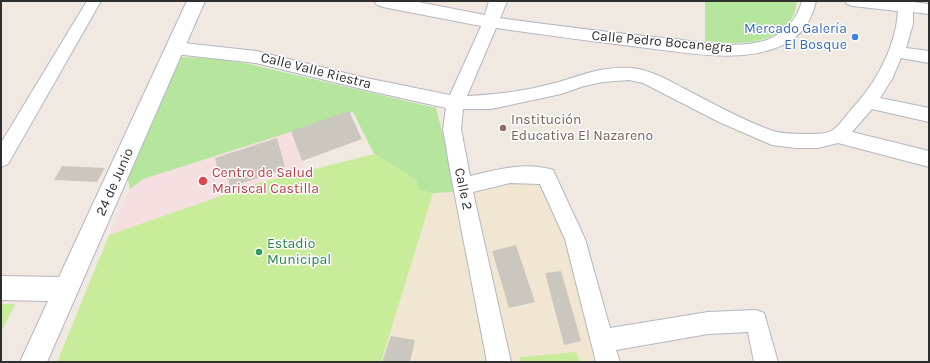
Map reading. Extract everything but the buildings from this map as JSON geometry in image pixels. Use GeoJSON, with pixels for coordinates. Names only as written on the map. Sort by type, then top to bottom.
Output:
{"type":"FeatureCollection","features":[{"type":"Feature","properties":{"kind":"street"},"geometry":{"type":"LineString","coordinates":[[1,160],[94,1]]}},
{"type":"Feature","properties":{"kind":"street","name":"24 de Junio"},"geometry":{"type":"LineString","coordinates":[[34,362],[196,1]]}},
{"type":"Feature","properties":{"kind":"street"},"geometry":{"type":"LineString","coordinates":[[383,1],[491,22],[498,1]]}},
{"type":"Feature","properties":{"kind":"street","name":"Calle Pedro Bocanegra"},"geometry":{"type":"LineString","coordinates":[[491,22],[611,38],[735,50],[754,48],[771,44],[786,38],[797,29],[804,18],[809,1]]}},
{"type":"Feature","properties":{"kind":"street"},"geometry":{"type":"LineString","coordinates":[[852,1],[906,4],[929,9]]}},
{"type":"Feature","properties":{"kind":"street"},"geometry":{"type":"LineString","coordinates":[[906,4],[905,24],[896,52],[884,78],[868,102],[838,136],[929,159]]}},
{"type":"Feature","properties":{"kind":"street","name":"Calle 2"},"geometry":{"type":"LineString","coordinates":[[491,22],[455,103],[452,129],[462,186],[499,362]]}},
{"type":"Feature","properties":{"kind":"street","name":"Calle Valle Riestra"},"geometry":{"type":"LineString","coordinates":[[175,48],[256,56],[366,84],[455,103],[492,102],[562,88],[582,80],[629,74],[647,77],[725,117],[772,138],[796,141],[818,141],[838,136]]}},
{"type":"Feature","properties":{"kind":"street"},"geometry":{"type":"LineString","coordinates":[[896,52],[929,57]]}},
{"type":"Feature","properties":{"kind":"street"},"geometry":{"type":"LineString","coordinates":[[868,102],[929,115]]}},
{"type":"Feature","properties":{"kind":"street"},"geometry":{"type":"LineString","coordinates":[[462,186],[510,175],[546,176],[575,239],[608,362]]}},
{"type":"Feature","properties":{"kind":"street"},"geometry":{"type":"LineString","coordinates":[[1,288],[67,289]]}},
{"type":"Feature","properties":{"kind":"street"},"geometry":{"type":"LineString","coordinates":[[603,341],[708,324],[756,321],[766,362]]}},
{"type":"Feature","properties":{"kind":"shaded area","name":"Centro de Salud Mariscal Castilla"},"geometry":{"type":"Polygon","coordinates":[[[292,131],[305,171],[258,183],[109,235],[130,189],[143,179],[292,131]]]}},
{"type":"Feature","properties":{"kind":"shaded area"},"geometry":{"type":"Polygon","coordinates":[[[540,181],[570,247],[600,362],[510,362],[470,190],[515,182],[540,181]]]}},
{"type":"Feature","properties":{"kind":"shaded area"},"geometry":{"type":"Polygon","coordinates":[[[453,192],[488,362],[381,362],[433,193],[453,192]]]}},
{"type":"Feature","properties":{"kind":"green space"},"geometry":{"type":"Polygon","coordinates":[[[705,1],[797,1],[793,16],[785,27],[775,35],[762,40],[733,43],[705,41],[705,1]]]}},
{"type":"Feature","properties":{"kind":"green space"},"geometry":{"type":"Polygon","coordinates":[[[181,57],[218,59],[249,64],[436,108],[450,162],[453,192],[433,193],[418,190],[416,180],[374,154],[353,112],[143,179],[130,189],[128,179],[181,57]]]}},
{"type":"Feature","properties":{"kind":"green space","name":"Estadio Municipal"},"geometry":{"type":"Polygon","coordinates":[[[374,154],[416,180],[418,190],[433,193],[381,362],[57,362],[109,235],[258,183],[374,154]]]}},
{"type":"Feature","properties":{"kind":"green space"},"geometry":{"type":"Polygon","coordinates":[[[1,304],[15,304],[1,332],[1,304]]]}},
{"type":"Feature","properties":{"kind":"green space"},"geometry":{"type":"Polygon","coordinates":[[[576,352],[580,362],[521,362],[519,357],[576,352]]]}},
{"type":"Feature","properties":{"kind":"place","name":"Mercado Galería El Bosque"},"geometry":{"type":"Point","coordinates":[855,37]}},
{"type":"Feature","properties":{"kind":"place","name":"Institución Educativa El Nazareno"},"geometry":{"type":"Point","coordinates":[503,128]}},
{"type":"Feature","properties":{"kind":"place","name":"Centro de Salud Mariscal Castilla"},"geometry":{"type":"Point","coordinates":[203,181]}},
{"type":"Feature","properties":{"kind":"place","name":"Estadio Municipal"},"geometry":{"type":"Point","coordinates":[259,252]}}]}
